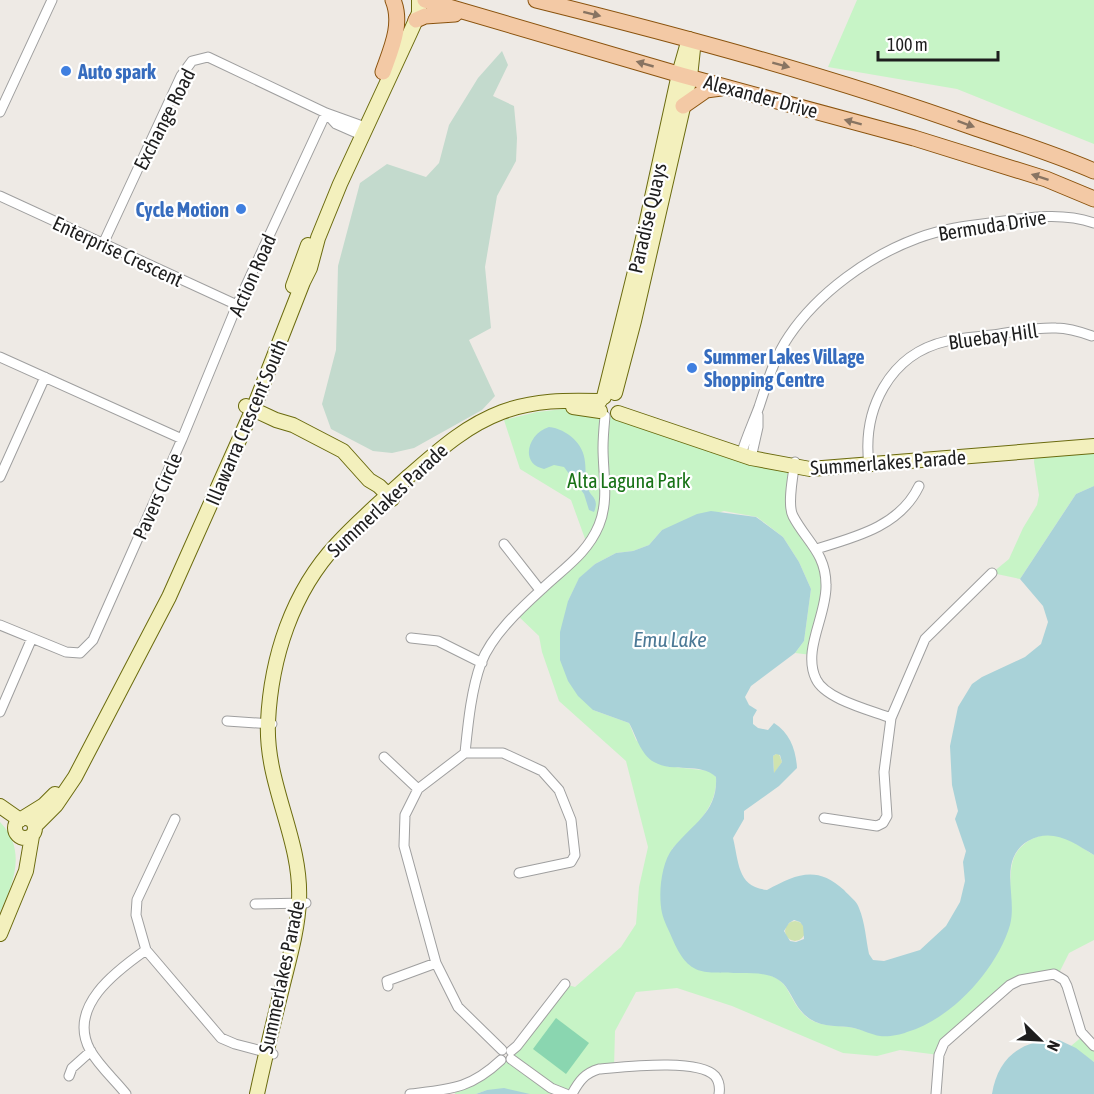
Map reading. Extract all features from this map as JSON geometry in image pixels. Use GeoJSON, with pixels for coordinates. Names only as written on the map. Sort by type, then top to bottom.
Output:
{"type":"FeatureCollection","features":[{"type":"Feature","properties":{"kind":"main road"},"geometry":{"type":"LineString","coordinates":[[383,72],[396,28],[397,13],[393,0]]}},
{"type":"Feature","properties":{"kind":"main road","name":"Alexander Drive"},"geometry":{"type":"LineString","coordinates":[[425,0],[684,76],[914,138],[1046,179],[1094,199]]}},
{"type":"Feature","properties":{"kind":"main road","name":"Alexander Drive"},"geometry":{"type":"LineString","coordinates":[[536,0],[814,74],[922,109],[1094,171]]}},
{"type":"Feature","properties":{"kind":"main road"},"geometry":{"type":"LineString","coordinates":[[416,20],[425,16],[451,14],[479,16]]}},
{"type":"Feature","properties":{"kind":"main road"},"geometry":{"type":"LineString","coordinates":[[683,106],[706,90],[727,87]]}},
{"type":"Feature","properties":{"kind":"street","name":"Illawarra Crescent South"},"geometry":{"type":"LineString","coordinates":[[24,828],[56,806],[66,791],[169,597],[310,268],[318,238],[383,72],[418,0]]}},
{"type":"Feature","properties":{"kind":"street","name":"Illawarra Crescent South"},"geometry":{"type":"LineString","coordinates":[[360,130],[416,20],[419,13],[418,0]]}},
{"type":"Feature","properties":{"kind":"street"},"geometry":{"type":"LineString","coordinates":[[0,112],[50,1]]}},
{"type":"Feature","properties":{"kind":"street","name":"Paradise Quays"},"geometry":{"type":"LineString","coordinates":[[629,320],[642,243],[692,40]]}},
{"type":"Feature","properties":{"kind":"street","name":"Exchange Road"},"geometry":{"type":"LineString","coordinates":[[103,244],[182,76],[192,61],[208,57],[326,113],[336,124],[360,130]]}},
{"type":"Feature","properties":{"kind":"street","name":"Paradise Quays"},"geometry":{"type":"LineString","coordinates":[[465,753],[470,713],[482,663],[492,645],[507,624],[540,590],[588,547],[600,523],[605,495],[604,437],[609,407],[683,106],[684,76]]}},
{"type":"Feature","properties":{"kind":"street","name":"Action Road"},"geometry":{"type":"LineString","coordinates":[[183,439],[237,306],[326,113]]}},
{"type":"Feature","properties":{"kind":"street","name":"Enterprise Crescent"},"geometry":{"type":"LineString","coordinates":[[0,196],[237,306]]}},
{"type":"Feature","properties":{"kind":"street","name":"Bermuda Drive"},"geometry":{"type":"LineString","coordinates":[[747,453],[758,410],[775,362],[788,337],[808,311],[828,291],[882,256],[918,238],[955,228],[1058,216],[1077,217],[1094,223]]}},
{"type":"Feature","properties":{"kind":"street","name":"Bluebay Hill"},"geometry":{"type":"LineString","coordinates":[[869,461],[870,419],[879,393],[887,379],[920,351],[945,341],[1039,328],[1064,329],[1092,336]]}},
{"type":"Feature","properties":{"kind":"street","name":"Pavers Circle"},"geometry":{"type":"LineString","coordinates":[[0,357],[183,439],[93,640],[80,653],[66,652],[0,625]]}},
{"type":"Feature","properties":{"kind":"street"},"geometry":{"type":"LineString","coordinates":[[0,477],[45,377]]}},
{"type":"Feature","properties":{"kind":"street"},"geometry":{"type":"LineString","coordinates":[[251,404],[276,420],[293,425],[343,451],[369,480],[373,492],[386,501]]}},
{"type":"Feature","properties":{"kind":"street","name":"Summerlakes Parade"},"geometry":{"type":"LineString","coordinates":[[263,1094],[302,903],[298,868],[272,770],[271,688],[279,651],[287,625],[298,602],[315,572],[336,545],[451,447],[496,422],[524,412],[556,407],[609,407],[747,453],[828,469],[869,461],[1094,439]]}},
{"type":"Feature","properties":{"kind":"street","name":"Summerlakes Parade"},"geometry":{"type":"LineString","coordinates":[[869,461],[1094,446]]}},
{"type":"Feature","properties":{"kind":"street"},"geometry":{"type":"LineString","coordinates":[[794,464],[792,515],[816,549],[823,566],[826,583],[825,601],[811,663],[816,681],[829,694],[891,718]]}},
{"type":"Feature","properties":{"kind":"street"},"geometry":{"type":"LineString","coordinates":[[816,549],[866,533],[898,514],[912,501],[919,486]]}},
{"type":"Feature","properties":{"kind":"street"},"geometry":{"type":"LineString","coordinates":[[504,544],[540,590]]}},
{"type":"Feature","properties":{"kind":"street"},"geometry":{"type":"LineString","coordinates":[[824,818],[877,826],[883,823],[887,816],[884,772],[891,718],[925,639],[992,573]]}},
{"type":"Feature","properties":{"kind":"street"},"geometry":{"type":"LineString","coordinates":[[0,712],[32,638]]}},
{"type":"Feature","properties":{"kind":"street"},"geometry":{"type":"LineString","coordinates":[[411,638],[438,641],[482,663]]}},
{"type":"Feature","properties":{"kind":"street"},"geometry":{"type":"LineString","coordinates":[[227,721],[271,724]]}},
{"type":"Feature","properties":{"kind":"street"},"geometry":{"type":"LineString","coordinates":[[519,873],[571,862],[575,855],[571,820],[559,789],[542,771],[503,753],[465,753],[418,789],[405,815],[404,846],[436,963],[458,1007],[506,1055],[551,1088],[566,1094]]}},
{"type":"Feature","properties":{"kind":"street"},"geometry":{"type":"LineString","coordinates":[[384,757],[418,789]]}},
{"type":"Feature","properties":{"kind":"street"},"geometry":{"type":"LineString","coordinates":[[0,806],[24,828],[28,863],[0,934]]}},
{"type":"Feature","properties":{"kind":"street"},"geometry":{"type":"LineString","coordinates":[[0,815],[24,828]]}},
{"type":"Feature","properties":{"kind":"street"},"geometry":{"type":"LineString","coordinates":[[175,819],[137,900],[136,915],[146,950],[221,1038],[270,1053]]}},
{"type":"Feature","properties":{"kind":"street"},"geometry":{"type":"LineString","coordinates":[[255,903],[302,903]]}},
{"type":"Feature","properties":{"kind":"street"},"geometry":{"type":"LineString","coordinates":[[126,1094],[91,1051],[84,1033],[87,1013],[98,989],[118,970],[146,950]]}},
{"type":"Feature","properties":{"kind":"street"},"geometry":{"type":"LineString","coordinates":[[388,986],[387,981],[436,963]]}},
{"type":"Feature","properties":{"kind":"street"},"geometry":{"type":"LineString","coordinates":[[936,1094],[939,1055],[944,1043],[1010,985],[1020,980],[1054,974],[1064,980],[1081,1032],[1094,1046]]}},
{"type":"Feature","properties":{"kind":"street"},"geometry":{"type":"LineString","coordinates":[[410,1094],[456,1089],[472,1082],[517,1046],[565,984]]}},
{"type":"Feature","properties":{"kind":"street"},"geometry":{"type":"LineString","coordinates":[[69,1076],[72,1068],[91,1051]]}},
{"type":"Feature","properties":{"kind":"street","name":"Summerlakes Parade"},"geometry":{"type":"LineString","coordinates":[[257,1094],[270,1053]]}},
{"type":"Feature","properties":{"kind":"street"},"geometry":{"type":"LineString","coordinates":[[572,1094],[582,1077],[590,1071],[669,1065],[707,1071],[714,1075],[718,1081],[719,1094]]}},
{"type":"Feature","properties":{"kind":"green space"},"geometry":{"type":"Polygon","coordinates":[[[857,0],[1094,0],[1094,144],[957,89],[828,67],[857,0]]]}},
{"type":"Feature","properties":{"kind":"green space"},"geometry":{"type":"Polygon","coordinates":[[[502,51],[508,65],[493,96],[514,106],[517,138],[516,161],[497,196],[485,267],[491,328],[469,340],[495,396],[482,410],[414,448],[392,453],[373,451],[331,429],[322,404],[336,350],[338,266],[360,183],[387,164],[426,177],[439,163],[449,125],[478,78],[502,51]]]}},
{"type":"Feature","properties":{"kind":"green space","name":"Alta Laguna Park"},"geometry":{"type":"Polygon","coordinates":[[[572,408],[609,417],[615,415],[794,467],[791,505],[826,583],[812,655],[795,653],[804,641],[811,589],[799,562],[783,537],[757,517],[724,511],[662,530],[649,545],[633,551],[616,553],[595,564],[579,579],[568,601],[593,710],[629,723],[636,740],[666,766],[710,771],[716,777],[716,788],[708,808],[672,849],[709,972],[752,972],[773,976],[781,981],[800,1011],[813,1021],[854,1028],[881,1036],[1010,889],[1011,867],[1015,855],[1023,845],[1032,839],[1052,834],[1069,840],[1094,855],[1094,940],[1069,953],[1058,975],[1020,980],[956,1031],[939,1055],[900,1050],[877,1056],[843,1053],[732,1006],[677,988],[636,992],[615,1031],[614,1068],[599,1069],[572,1094],[530,1094],[487,1090],[476,1094],[455,1094],[456,1088],[504,1061],[510,1060],[512,1053],[565,984],[575,987],[621,947],[636,924],[639,887],[648,847],[626,761],[559,701],[542,652],[539,636],[516,614],[588,547],[571,500],[520,469],[504,420],[537,412],[572,408]]]}},
{"type":"Feature","properties":{"kind":"green space"},"geometry":{"type":"Polygon","coordinates":[[[1094,446],[1094,486],[1076,494],[1020,579],[992,573],[1009,559],[1023,528],[1037,505],[1039,495],[1034,462],[1035,450],[1094,446]]]}},
{"type":"Feature","properties":{"kind":"green space"},"geometry":{"type":"Polygon","coordinates":[[[779,754],[782,762],[774,774],[773,756],[779,754]]]}},
{"type":"Feature","properties":{"kind":"green space"},"geometry":{"type":"Polygon","coordinates":[[[0,822],[8,833],[16,855],[10,889],[0,912],[0,822]]]}},
{"type":"Feature","properties":{"kind":"green space"},"geometry":{"type":"Polygon","coordinates":[[[795,921],[802,924],[805,931],[802,938],[795,941],[788,938],[785,931],[788,924],[795,921]]]}},
{"type":"Feature","properties":{"kind":"green space"},"geometry":{"type":"Polygon","coordinates":[[[556,1018],[589,1043],[566,1074],[533,1049],[556,1018]]]}},
{"type":"Feature","properties":{"kind":"green space"},"geometry":{"type":"Polygon","coordinates":[[[1084,1035],[1094,1046],[1094,1062],[1071,1046],[1084,1035]]]}},
{"type":"Feature","properties":{"kind":"water"},"geometry":{"type":"Polygon","coordinates":[[[549,427],[568,434],[581,449],[584,455],[588,490],[596,503],[594,512],[589,510],[584,494],[564,467],[554,465],[544,469],[531,461],[529,448],[532,442],[536,435],[549,427]]]}},
{"type":"Feature","properties":{"kind":"water","name":"Emu Lake"},"geometry":{"type":"Polygon","coordinates":[[[1094,486],[1094,855],[1070,841],[1054,836],[1037,837],[1022,845],[1011,866],[1010,925],[995,958],[984,975],[956,1004],[924,1025],[901,1034],[880,1036],[854,1028],[815,1022],[802,1012],[782,982],[772,976],[753,973],[707,972],[691,966],[678,951],[664,920],[661,905],[661,879],[673,848],[709,808],[716,789],[716,777],[703,770],[670,767],[654,762],[642,749],[629,723],[593,710],[578,696],[568,681],[560,660],[560,632],[568,601],[579,578],[595,564],[616,553],[633,551],[649,545],[662,530],[697,514],[711,511],[756,517],[783,537],[799,562],[811,589],[804,641],[795,653],[751,686],[745,697],[749,705],[757,710],[753,717],[753,724],[758,728],[768,730],[774,723],[788,737],[794,748],[797,768],[779,786],[744,811],[744,819],[733,838],[738,864],[750,884],[767,890],[797,876],[815,875],[834,882],[858,905],[869,954],[873,960],[884,961],[920,950],[946,926],[960,902],[965,881],[963,862],[966,851],[955,819],[958,811],[952,785],[950,746],[958,707],[972,684],[1025,657],[1041,644],[1048,622],[1043,606],[1020,579],[1076,494],[1094,486]],[[780,755],[773,756],[774,773],[782,762],[780,755]],[[794,920],[784,931],[790,941],[796,942],[804,939],[803,926],[794,920]]]}},
{"type":"Feature","properties":{"kind":"water"},"geometry":{"type":"Polygon","coordinates":[[[1059,1040],[1076,1048],[1094,1062],[1094,1094],[992,1094],[1000,1070],[1014,1053],[1033,1043],[1059,1040]]]}},
{"type":"Feature","properties":{"kind":"water"},"geometry":{"type":"Polygon","coordinates":[[[504,1088],[530,1094],[476,1094],[487,1090],[504,1088]]]}},
{"type":"Feature","properties":{"kind":"place","name":"Auto spark"},"geometry":{"type":"Point","coordinates":[66,71]}},
{"type":"Feature","properties":{"kind":"place","name":"Cycle Motion"},"geometry":{"type":"Point","coordinates":[241,209]}},
{"type":"Feature","properties":{"kind":"place","name":"Summer Lakes Village Shopping Centre"},"geometry":{"type":"Point","coordinates":[692,368]}}]}
